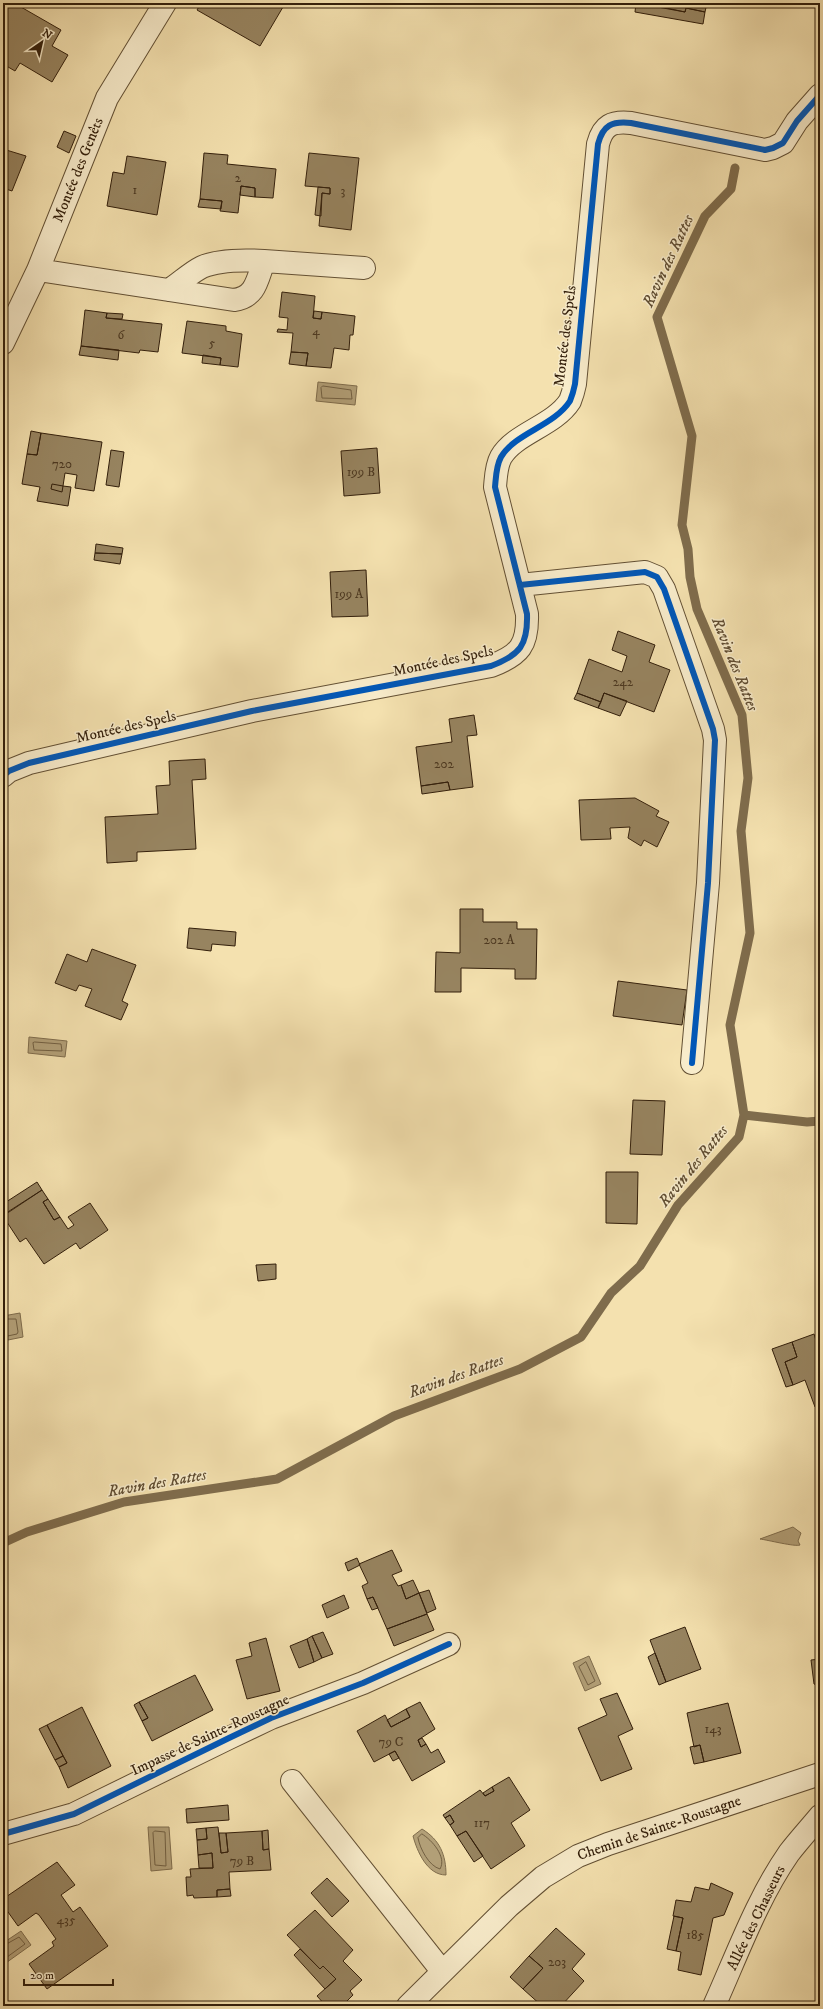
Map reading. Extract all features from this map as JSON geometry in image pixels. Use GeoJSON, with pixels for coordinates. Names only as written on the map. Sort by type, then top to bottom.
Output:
{"type":"FeatureCollection","features":[{"type":"Feature","properties":{"kind":"street","name":"Montée des Genêts"},"geometry":{"type":"LineString","coordinates":[[3,343],[38,270],[107,98],[165,3]]}},
{"type":"Feature","properties":{"kind":"street","name":"Montée des Spels"},"geometry":{"type":"LineString","coordinates":[[3,776],[9,771],[28,763],[252,711],[491,666],[509,660],[524,644],[527,632],[527,614],[507,541],[495,487],[497,468],[501,457],[509,448],[559,413],[570,401],[575,384],[598,144],[601,132],[610,125],[625,123],[765,150],[783,142],[797,121],[820,95]]}},
{"type":"Feature","properties":{"kind":"street"},"geometry":{"type":"LineString","coordinates":[[38,270],[234,300],[244,299],[252,292],[264,261]]}},
{"type":"Feature","properties":{"kind":"street"},"geometry":{"type":"LineString","coordinates":[[169,290],[202,267],[220,264],[264,261],[364,268]]}},
{"type":"Feature","properties":{"kind":"street"},"geometry":{"type":"LineString","coordinates":[[520,585],[645,572],[657,577],[664,589],[713,729],[715,740],[708,883],[692,1064]]}},
{"type":"Feature","properties":{"kind":"street","name":"Impasse de Sainte-Roustagne"},"geometry":{"type":"LineString","coordinates":[[3,1834],[74,1814],[243,1731],[363,1683],[449,1644]]}},
{"type":"Feature","properties":{"kind":"street","name":"Chemin de Sainte-Roustagne"},"geometry":{"type":"LineString","coordinates":[[408,2006],[509,1906],[548,1874],[578,1856],[608,1844],[820,1774]]}},
{"type":"Feature","properties":{"kind":"street"},"geometry":{"type":"LineString","coordinates":[[292,1781],[442,1971]]}},
{"type":"Feature","properties":{"kind":"street","name":"Allée des Chasseurs"},"geometry":{"type":"LineString","coordinates":[[714,2006],[759,1906],[774,1878],[789,1853],[820,1816]]}},
{"type":"Feature","properties":{"kind":"water"},"geometry":{"type":"Polygon","coordinates":[[[318,382],[357,386],[355,405],[316,401],[318,382]]]}},
{"type":"Feature","properties":{"kind":"water"},"geometry":{"type":"Polygon","coordinates":[[[29,1037],[67,1041],[65,1057],[28,1053],[29,1037]]]}},
{"type":"Feature","properties":{"kind":"water"},"geometry":{"type":"Polygon","coordinates":[[[20,1313],[23,1337],[3,1341],[3,1316],[20,1313]]]}},
{"type":"Feature","properties":{"kind":"water"},"geometry":{"type":"Polygon","coordinates":[[[793,1527],[801,1533],[798,1541],[800,1545],[760,1539],[793,1527]]]}},
{"type":"Feature","properties":{"kind":"water"},"geometry":{"type":"Polygon","coordinates":[[[589,1656],[601,1684],[585,1691],[573,1663],[589,1656]]]}},
{"type":"Feature","properties":{"kind":"water"},"geometry":{"type":"Polygon","coordinates":[[[148,1827],[169,1827],[172,1869],[151,1871],[148,1827]]]}},
{"type":"Feature","properties":{"kind":"water"},"geometry":{"type":"Polygon","coordinates":[[[422,1829],[438,1843],[445,1861],[446,1875],[433,1871],[428,1867],[420,1855],[413,1836],[422,1829]]]}},
{"type":"Feature","properties":{"kind":"water"},"geometry":{"type":"Polygon","coordinates":[[[21,1931],[31,1945],[3,1965],[3,1943],[21,1931]]]}},
{"type":"Feature","properties":{"kind":"building"},"geometry":{"type":"Polygon","coordinates":[[[7,3],[14,3],[61,30],[52,46],[68,55],[52,82],[20,63],[15,71],[3,64],[3,9],[7,3]]]}},
{"type":"Feature","properties":{"kind":"building"},"geometry":{"type":"Polygon","coordinates":[[[201,3],[276,3],[283,7],[260,46],[197,10],[201,3]]]}},
{"type":"Feature","properties":{"kind":"building"},"geometry":{"type":"Polygon","coordinates":[[[636,3],[685,12],[686,8],[705,12],[703,24],[635,12],[636,3]]]}},
{"type":"Feature","properties":{"kind":"building"},"geometry":{"type":"Polygon","coordinates":[[[643,3],[707,3],[705,12],[686,8],[685,12],[643,3]]]}},
{"type":"Feature","properties":{"kind":"building"},"geometry":{"type":"Polygon","coordinates":[[[64,131],[76,136],[69,153],[57,147],[64,131]]]}},
{"type":"Feature","properties":{"kind":"building"},"geometry":{"type":"Polygon","coordinates":[[[3,149],[26,156],[12,191],[3,188],[3,149]]]}},
{"type":"Feature","properties":{"kind":"building"},"geometry":{"type":"Polygon","coordinates":[[[204,153],[228,155],[227,164],[276,169],[273,198],[255,197],[255,188],[241,186],[238,213],[220,211],[222,201],[200,199],[204,153]]]}},
{"type":"Feature","properties":{"kind":"building"},"geometry":{"type":"Polygon","coordinates":[[[309,153],[359,158],[351,230],[319,226],[322,193],[330,194],[330,188],[305,186],[309,153]]]}},
{"type":"Feature","properties":{"kind":"building"},"geometry":{"type":"Polygon","coordinates":[[[127,156],[166,162],[157,215],[107,206],[113,172],[124,174],[127,156]]]}},
{"type":"Feature","properties":{"kind":"building"},"geometry":{"type":"Polygon","coordinates":[[[241,186],[255,188],[255,197],[240,195],[241,186]]]}},
{"type":"Feature","properties":{"kind":"building"},"geometry":{"type":"Polygon","coordinates":[[[318,187],[330,188],[330,194],[322,193],[321,216],[315,215],[318,187]]]}},
{"type":"Feature","properties":{"kind":"building"},"geometry":{"type":"Polygon","coordinates":[[[200,199],[222,201],[221,209],[198,207],[200,199]]]}},
{"type":"Feature","properties":{"kind":"building"},"geometry":{"type":"Polygon","coordinates":[[[282,292],[315,296],[313,318],[321,319],[322,312],[355,316],[353,335],[350,335],[349,350],[334,348],[331,368],[306,366],[308,353],[291,352],[293,333],[277,332],[278,329],[287,330],[288,318],[279,317],[282,292]]]}},
{"type":"Feature","properties":{"kind":"building"},"geometry":{"type":"Polygon","coordinates":[[[85,310],[107,313],[106,318],[162,324],[158,352],[140,350],[139,353],[81,346],[85,310]]]}},
{"type":"Feature","properties":{"kind":"building"},"geometry":{"type":"Polygon","coordinates":[[[314,311],[322,312],[321,319],[313,318],[314,311]]]}},
{"type":"Feature","properties":{"kind":"building"},"geometry":{"type":"Polygon","coordinates":[[[107,313],[123,314],[122,319],[106,318],[107,313]]]}},
{"type":"Feature","properties":{"kind":"building"},"geometry":{"type":"Polygon","coordinates":[[[187,321],[226,326],[226,331],[242,334],[238,367],[220,365],[221,358],[182,353],[187,321]]]}},
{"type":"Feature","properties":{"kind":"building"},"geometry":{"type":"Polygon","coordinates":[[[81,346],[119,350],[118,360],[79,355],[81,346]]]}},
{"type":"Feature","properties":{"kind":"building"},"geometry":{"type":"Polygon","coordinates":[[[291,352],[308,353],[306,366],[289,364],[291,352]]]}},
{"type":"Feature","properties":{"kind":"building"},"geometry":{"type":"Polygon","coordinates":[[[203,355],[221,358],[220,365],[202,363],[203,355]]]}},
{"type":"Feature","properties":{"kind":"building"},"geometry":{"type":"Polygon","coordinates":[[[31,431],[41,433],[37,455],[27,454],[31,431]]]}},
{"type":"Feature","properties":{"kind":"building"},"geometry":{"type":"Polygon","coordinates":[[[41,433],[102,442],[94,491],[75,488],[77,475],[65,473],[63,486],[71,487],[68,506],[37,501],[40,487],[22,484],[27,454],[37,455],[41,433]]]}},
{"type":"Feature","properties":{"kind":"building"},"geometry":{"type":"Polygon","coordinates":[[[377,448],[380,493],[344,496],[341,451],[377,448]]]}},
{"type":"Feature","properties":{"kind":"building"},"geometry":{"type":"Polygon","coordinates":[[[111,450],[124,452],[119,487],[106,485],[111,450]]]}},
{"type":"Feature","properties":{"kind":"building"},"geometry":{"type":"Polygon","coordinates":[[[52,484],[63,486],[62,492],[51,489],[52,484]]]}},
{"type":"Feature","properties":{"kind":"building"},"geometry":{"type":"Polygon","coordinates":[[[96,544],[123,548],[122,554],[95,553],[96,544]]]}},
{"type":"Feature","properties":{"kind":"building"},"geometry":{"type":"Polygon","coordinates":[[[95,553],[122,554],[120,564],[94,560],[95,553]]]}},
{"type":"Feature","properties":{"kind":"building"},"geometry":{"type":"Polygon","coordinates":[[[366,570],[368,616],[332,617],[330,572],[366,570]]]}},
{"type":"Feature","properties":{"kind":"building"},"geometry":{"type":"Polygon","coordinates":[[[618,631],[655,645],[649,662],[670,670],[654,712],[604,693],[601,702],[577,693],[589,659],[622,672],[627,656],[612,650],[618,631]]]}},
{"type":"Feature","properties":{"kind":"building"},"geometry":{"type":"Polygon","coordinates":[[[577,693],[601,702],[598,708],[574,699],[577,693]]]}},
{"type":"Feature","properties":{"kind":"building"},"geometry":{"type":"Polygon","coordinates":[[[604,693],[627,701],[620,716],[598,708],[604,693]]]}},
{"type":"Feature","properties":{"kind":"building"},"geometry":{"type":"Polygon","coordinates":[[[474,715],[477,735],[467,736],[473,787],[450,790],[448,782],[421,786],[416,747],[452,742],[449,719],[474,715]]]}},
{"type":"Feature","properties":{"kind":"building"},"geometry":{"type":"Polygon","coordinates":[[[205,759],[206,779],[192,780],[196,849],[137,852],[137,861],[107,863],[105,817],[158,814],[156,786],[170,785],[169,761],[205,759]]]}},
{"type":"Feature","properties":{"kind":"building"},"geometry":{"type":"Polygon","coordinates":[[[448,782],[450,790],[422,794],[421,786],[448,782]]]}},
{"type":"Feature","properties":{"kind":"building"},"geometry":{"type":"Polygon","coordinates":[[[635,798],[659,811],[656,816],[669,822],[657,847],[644,840],[641,846],[628,838],[630,827],[610,828],[611,839],[581,840],[579,800],[635,798]]]}},
{"type":"Feature","properties":{"kind":"building"},"geometry":{"type":"Polygon","coordinates":[[[460,909],[483,909],[483,922],[517,922],[517,929],[537,929],[536,979],[515,979],[515,969],[461,968],[461,992],[435,992],[436,952],[460,953],[460,909]]]}},
{"type":"Feature","properties":{"kind":"building"},"geometry":{"type":"Polygon","coordinates":[[[189,928],[236,932],[235,946],[212,944],[211,951],[187,948],[189,928]]]}},
{"type":"Feature","properties":{"kind":"building"},"geometry":{"type":"Polygon","coordinates":[[[92,949],[136,965],[122,1001],[128,1004],[121,1020],[85,1006],[92,989],[79,985],[76,991],[55,983],[67,954],[87,962],[92,949]]]}},
{"type":"Feature","properties":{"kind":"building"},"geometry":{"type":"Polygon","coordinates":[[[618,981],[687,990],[682,1025],[613,1016],[618,981]]]}},
{"type":"Feature","properties":{"kind":"building"},"geometry":{"type":"Polygon","coordinates":[[[633,1100],[665,1101],[662,1155],[630,1154],[633,1100]]]}},
{"type":"Feature","properties":{"kind":"building"},"geometry":{"type":"Polygon","coordinates":[[[606,1172],[638,1172],[637,1224],[606,1223],[606,1172]]]}},
{"type":"Feature","properties":{"kind":"building"},"geometry":{"type":"Polygon","coordinates":[[[37,1182],[42,1190],[3,1215],[3,1204],[37,1182]]]}},
{"type":"Feature","properties":{"kind":"building"},"geometry":{"type":"Polygon","coordinates":[[[42,1190],[48,1199],[43,1202],[54,1220],[60,1217],[68,1229],[74,1225],[68,1217],[90,1203],[108,1230],[80,1249],[76,1243],[44,1264],[26,1238],[20,1242],[3,1216],[42,1190]]]}},
{"type":"Feature","properties":{"kind":"building"},"geometry":{"type":"Polygon","coordinates":[[[48,1199],[60,1217],[54,1220],[43,1202],[48,1199]]]}},
{"type":"Feature","properties":{"kind":"building"},"geometry":{"type":"Polygon","coordinates":[[[276,1264],[276,1279],[258,1281],[256,1265],[276,1264]]]}},
{"type":"Feature","properties":{"kind":"building"},"geometry":{"type":"Polygon","coordinates":[[[814,1334],[818,1347],[820,1347],[820,1405],[815,1407],[805,1380],[793,1385],[785,1362],[797,1357],[792,1342],[814,1334]]]}},
{"type":"Feature","properties":{"kind":"building"},"geometry":{"type":"Polygon","coordinates":[[[792,1342],[797,1357],[785,1362],[793,1385],[786,1387],[772,1349],[792,1342]]]}},
{"type":"Feature","properties":{"kind":"building"},"geometry":{"type":"Polygon","coordinates":[[[392,1550],[402,1571],[392,1575],[398,1586],[401,1585],[406,1599],[419,1593],[427,1614],[387,1629],[373,1597],[367,1599],[362,1586],[368,1583],[359,1564],[392,1550]]]}},
{"type":"Feature","properties":{"kind":"building"},"geometry":{"type":"Polygon","coordinates":[[[357,1558],[360,1565],[348,1571],[345,1563],[357,1558]]]}},
{"type":"Feature","properties":{"kind":"building"},"geometry":{"type":"Polygon","coordinates":[[[413,1580],[419,1593],[406,1599],[401,1585],[413,1580]]]}},
{"type":"Feature","properties":{"kind":"building"},"geometry":{"type":"Polygon","coordinates":[[[429,1590],[436,1609],[427,1613],[419,1593],[429,1590]]]}},
{"type":"Feature","properties":{"kind":"building"},"geometry":{"type":"Polygon","coordinates":[[[344,1595],[349,1608],[327,1618],[322,1605],[344,1595]]]}},
{"type":"Feature","properties":{"kind":"building"},"geometry":{"type":"Polygon","coordinates":[[[373,1597],[378,1608],[372,1610],[367,1599],[373,1597]]]}},
{"type":"Feature","properties":{"kind":"building"},"geometry":{"type":"Polygon","coordinates":[[[427,1614],[434,1630],[394,1646],[387,1629],[427,1614]]]}},
{"type":"Feature","properties":{"kind":"building"},"geometry":{"type":"Polygon","coordinates":[[[685,1627],[701,1669],[666,1682],[650,1640],[685,1627]]]}},
{"type":"Feature","properties":{"kind":"building"},"geometry":{"type":"Polygon","coordinates":[[[323,1632],[333,1654],[322,1658],[312,1636],[323,1632]]]}},
{"type":"Feature","properties":{"kind":"building"},"geometry":{"type":"Polygon","coordinates":[[[312,1636],[322,1658],[314,1662],[307,1639],[312,1636]]]}},
{"type":"Feature","properties":{"kind":"building"},"geometry":{"type":"Polygon","coordinates":[[[266,1638],[280,1691],[247,1699],[236,1660],[252,1656],[249,1643],[266,1638]]]}},
{"type":"Feature","properties":{"kind":"building"},"geometry":{"type":"Polygon","coordinates":[[[307,1639],[314,1662],[299,1668],[290,1646],[307,1639]]]}},
{"type":"Feature","properties":{"kind":"building"},"geometry":{"type":"Polygon","coordinates":[[[655,1653],[666,1682],[659,1685],[648,1657],[655,1653]]]}},
{"type":"Feature","properties":{"kind":"building"},"geometry":{"type":"Polygon","coordinates":[[[820,1659],[820,1686],[814,1684],[811,1660],[820,1659]]]}},
{"type":"Feature","properties":{"kind":"building"},"geometry":{"type":"Polygon","coordinates":[[[195,1675],[213,1710],[152,1741],[142,1721],[148,1718],[139,1702],[195,1675]]]}},
{"type":"Feature","properties":{"kind":"building"},"geometry":{"type":"Polygon","coordinates":[[[617,1693],[633,1729],[618,1736],[632,1769],[601,1781],[578,1728],[607,1715],[600,1699],[617,1693]]]}},
{"type":"Feature","properties":{"kind":"building"},"geometry":{"type":"Polygon","coordinates":[[[139,1702],[148,1718],[142,1721],[134,1705],[139,1702]]]}},
{"type":"Feature","properties":{"kind":"building"},"geometry":{"type":"Polygon","coordinates":[[[420,1702],[435,1729],[418,1740],[421,1747],[426,1744],[431,1753],[438,1749],[445,1762],[412,1781],[395,1751],[374,1762],[357,1731],[385,1715],[391,1727],[410,1717],[406,1709],[420,1702]]]}},
{"type":"Feature","properties":{"kind":"building"},"geometry":{"type":"Polygon","coordinates":[[[728,1703],[741,1753],[704,1762],[700,1745],[694,1747],[687,1713],[728,1703]]]}},
{"type":"Feature","properties":{"kind":"building"},"geometry":{"type":"Polygon","coordinates":[[[82,1707],[111,1766],[68,1788],[59,1767],[67,1763],[47,1725],[82,1707]]]}},
{"type":"Feature","properties":{"kind":"building"},"geometry":{"type":"Polygon","coordinates":[[[406,1709],[410,1717],[391,1727],[387,1720],[406,1709]]]}},
{"type":"Feature","properties":{"kind":"building"},"geometry":{"type":"Polygon","coordinates":[[[47,1725],[63,1756],[55,1760],[39,1729],[47,1725]]]}},
{"type":"Feature","properties":{"kind":"building"},"geometry":{"type":"Polygon","coordinates":[[[422,1738],[426,1744],[421,1747],[418,1740],[422,1738]]]}},
{"type":"Feature","properties":{"kind":"building"},"geometry":{"type":"Polygon","coordinates":[[[700,1745],[704,1762],[694,1764],[690,1747],[700,1745]]]}},
{"type":"Feature","properties":{"kind":"building"},"geometry":{"type":"Polygon","coordinates":[[[395,1751],[399,1758],[393,1761],[389,1754],[395,1751]]]}},
{"type":"Feature","properties":{"kind":"building"},"geometry":{"type":"Polygon","coordinates":[[[63,1756],[67,1763],[59,1767],[55,1760],[63,1756]]]}},
{"type":"Feature","properties":{"kind":"building"},"geometry":{"type":"Polygon","coordinates":[[[509,1777],[530,1810],[511,1823],[525,1846],[491,1869],[466,1831],[457,1836],[450,1825],[454,1822],[450,1815],[445,1818],[443,1815],[480,1790],[485,1796],[494,1791],[492,1787],[509,1777]]]}},
{"type":"Feature","properties":{"kind":"building"},"geometry":{"type":"Polygon","coordinates":[[[492,1787],[494,1791],[485,1796],[483,1793],[492,1787]]]}},
{"type":"Feature","properties":{"kind":"building"},"geometry":{"type":"Polygon","coordinates":[[[228,1805],[229,1820],[187,1823],[186,1809],[228,1805]]]}},
{"type":"Feature","properties":{"kind":"building"},"geometry":{"type":"Polygon","coordinates":[[[450,1815],[454,1822],[450,1825],[445,1818],[450,1815]]]}},
{"type":"Feature","properties":{"kind":"building"},"geometry":{"type":"Polygon","coordinates":[[[218,1827],[221,1853],[228,1852],[226,1833],[262,1831],[263,1850],[269,1849],[271,1870],[229,1872],[230,1889],[217,1890],[217,1897],[194,1898],[193,1895],[187,1896],[186,1877],[191,1877],[190,1869],[213,1868],[212,1853],[198,1855],[197,1840],[207,1839],[206,1828],[218,1827]]]}},
{"type":"Feature","properties":{"kind":"building"},"geometry":{"type":"Polygon","coordinates":[[[206,1828],[207,1839],[197,1840],[196,1829],[206,1828]]]}},
{"type":"Feature","properties":{"kind":"building"},"geometry":{"type":"Polygon","coordinates":[[[268,1830],[269,1849],[263,1850],[262,1831],[268,1830]]]}},
{"type":"Feature","properties":{"kind":"building"},"geometry":{"type":"Polygon","coordinates":[[[466,1831],[483,1856],[474,1862],[457,1836],[466,1831]]]}},
{"type":"Feature","properties":{"kind":"building"},"geometry":{"type":"Polygon","coordinates":[[[219,1833],[226,1833],[228,1852],[221,1853],[219,1833]]]}},
{"type":"Feature","properties":{"kind":"building"},"geometry":{"type":"Polygon","coordinates":[[[212,1853],[213,1868],[199,1868],[198,1855],[212,1853]]]}},
{"type":"Feature","properties":{"kind":"building"},"geometry":{"type":"Polygon","coordinates":[[[57,1862],[75,1885],[61,1895],[73,1912],[80,1907],[108,1946],[47,1989],[29,1964],[54,1946],[52,1942],[56,1939],[36,1913],[18,1926],[3,1905],[3,1899],[57,1862]]]}},
{"type":"Feature","properties":{"kind":"building"},"geometry":{"type":"Polygon","coordinates":[[[327,1878],[349,1901],[332,1917],[311,1893],[327,1878]]]}},
{"type":"Feature","properties":{"kind":"building"},"geometry":{"type":"Polygon","coordinates":[[[711,1883],[733,1893],[724,1915],[713,1918],[701,1975],[678,1970],[681,1952],[676,1951],[683,1918],[673,1916],[676,1900],[691,1902],[695,1887],[709,1890],[711,1883]]]}},
{"type":"Feature","properties":{"kind":"building"},"geometry":{"type":"Polygon","coordinates":[[[230,1889],[231,1896],[217,1897],[217,1890],[230,1889]]]}},
{"type":"Feature","properties":{"kind":"building"},"geometry":{"type":"Polygon","coordinates":[[[315,1910],[353,1950],[343,1961],[362,1980],[350,1991],[353,1995],[342,2006],[326,2006],[317,1996],[336,1979],[323,1966],[320,1969],[287,1935],[315,1910]]]}},
{"type":"Feature","properties":{"kind":"building"},"geometry":{"type":"Polygon","coordinates":[[[674,1916],[683,1918],[676,1951],[667,1949],[674,1916]]]}},
{"type":"Feature","properties":{"kind":"building"},"geometry":{"type":"Polygon","coordinates":[[[556,1928],[585,1954],[572,1969],[584,1981],[561,2006],[542,2006],[523,1989],[543,1968],[529,1956],[556,1928]]]}},
{"type":"Feature","properties":{"kind":"building"},"geometry":{"type":"Polygon","coordinates":[[[300,1949],[320,1969],[323,1966],[336,1979],[325,1989],[294,1955],[300,1949]]]}},
{"type":"Feature","properties":{"kind":"building"},"geometry":{"type":"Polygon","coordinates":[[[529,1956],[543,1968],[523,1989],[510,1977],[529,1956]]]}},
{"type":"Feature","properties":{"kind":"waterway","name":"Ravin des Rattes"},"geometry":{"type":"LineString","coordinates":[[3,1543],[27,1532],[124,1502],[277,1479],[394,1416],[520,1369],[581,1337],[611,1293],[640,1266],[678,1205],[739,1137],[744,1115],[730,1025],[750,933],[741,831],[748,778],[742,715],[697,609],[690,577],[688,549],[682,525],[692,436],[657,317],[705,216],[731,189],[735,168]]}},
{"type":"Feature","properties":{"kind":"waterway"},"geometry":{"type":"LineString","coordinates":[[744,1115],[807,1122],[820,1121]]}},
{"type":"Feature","properties":{"kind":"cycle path"},"geometry":{"type":"LineString","coordinates":[[3,776],[9,771],[29,763],[252,711],[491,666],[509,658],[515,653],[524,641],[526,634],[527,614],[495,487],[496,472],[499,460],[507,449],[525,435],[563,410],[570,401],[572,395],[575,384],[598,144],[603,132],[606,128],[614,124],[631,123],[765,150],[783,143],[797,121],[820,95]]}},
{"type":"Feature","properties":{"kind":"cycle path"},"geometry":{"type":"LineString","coordinates":[[520,585],[645,572],[657,577],[664,589],[713,729],[715,740],[708,883],[692,1063]]}},
{"type":"Feature","properties":{"kind":"cycle path"},"geometry":{"type":"LineString","coordinates":[[3,1834],[74,1814],[271,1718],[363,1683],[449,1644]]}}]}
